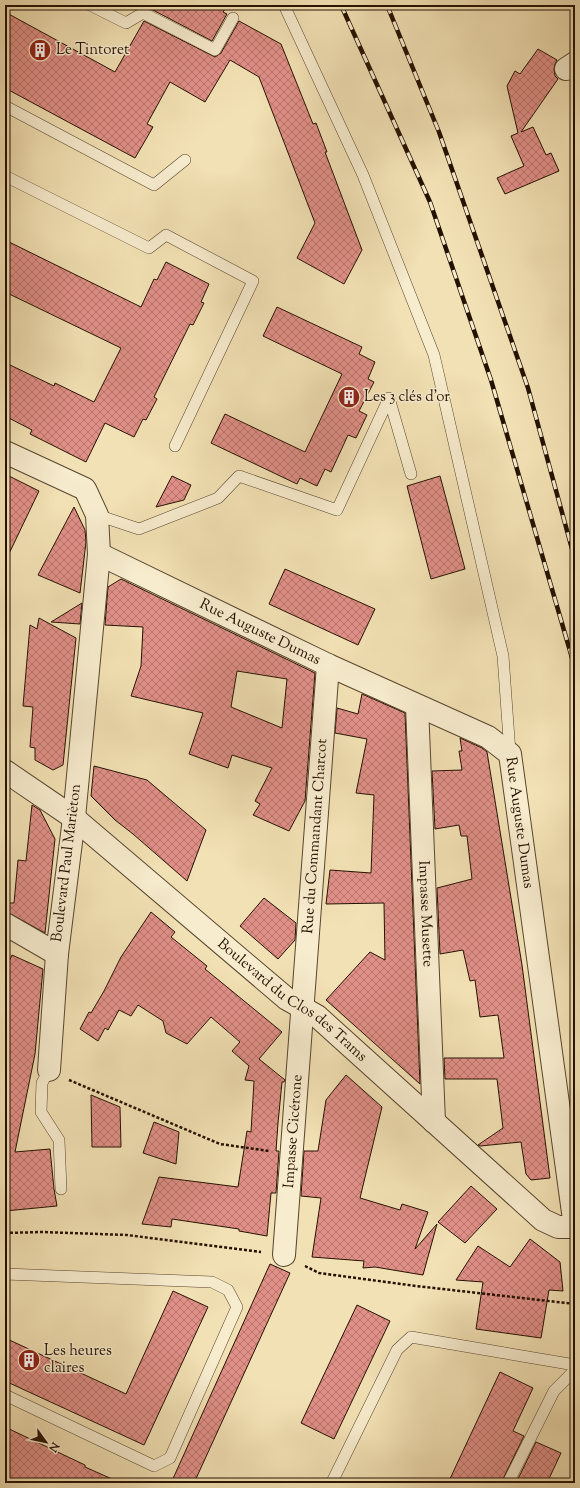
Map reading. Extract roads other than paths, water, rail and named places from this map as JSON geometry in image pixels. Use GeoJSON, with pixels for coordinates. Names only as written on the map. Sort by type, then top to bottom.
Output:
{"type":"FeatureCollection","features":[{"type":"Feature","properties":{"kind":"street","name":"Boulevard Paul Marièton"},"geometry":{"type":"LineString","coordinates":[[5,452],[85,488],[97,515],[99,554],[74,818],[57,954],[49,1070]]}},
{"type":"Feature","properties":{"kind":"street","name":"Rue Auguste Dumas"},"geometry":{"type":"LineString","coordinates":[[99,554],[328,665],[488,737],[510,754],[575,1227]]}},
{"type":"Feature","properties":{"kind":"street","name":"Rue du Commandant Charcot"},"geometry":{"type":"LineString","coordinates":[[302,1008],[328,665]]}},
{"type":"Feature","properties":{"kind":"street","name":"Impasse Musette"},"geometry":{"type":"LineString","coordinates":[[417,706],[434,1122]]}},
{"type":"Feature","properties":{"kind":"street","name":"Boulevard du Clos des Trams"},"geometry":{"type":"LineString","coordinates":[[5,771],[74,818],[287,999],[317,1016],[543,1220],[558,1227],[575,1227]]}},
{"type":"Feature","properties":{"kind":"street"},"geometry":{"type":"LineString","coordinates":[[5,924],[57,954]]}},
{"type":"Feature","properties":{"kind":"street","name":"Impasse Cicérone"},"geometry":{"type":"LineString","coordinates":[[284,1255],[302,1008]]}},
{"type":"Feature","properties":{"kind":"lane"},"geometry":{"type":"LineString","coordinates":[[90,5],[126,24],[143,13],[215,50],[233,18]]}},
{"type":"Feature","properties":{"kind":"lane"},"geometry":{"type":"LineString","coordinates":[[284,5],[363,175],[434,355],[503,656],[510,754]]}},
{"type":"Feature","properties":{"kind":"lane"},"geometry":{"type":"LineString","coordinates":[[5,106],[154,185],[185,160]]}},
{"type":"Feature","properties":{"kind":"lane"},"geometry":{"type":"LineString","coordinates":[[5,176],[149,248],[166,235],[252,281],[175,446]]}},
{"type":"Feature","properties":{"kind":"lane"},"geometry":{"type":"LineString","coordinates":[[97,515],[139,529],[218,498],[239,476],[337,510],[389,398],[411,474]]}},
{"type":"Feature","properties":{"kind":"lane"},"geometry":{"type":"LineString","coordinates":[[49,1070],[42,1083],[41,1112],[59,1140],[61,1188]]}},
{"type":"Feature","properties":{"kind":"lane"},"geometry":{"type":"LineString","coordinates":[[5,1274],[212,1282],[228,1290],[237,1307],[170,1458],[154,1466],[5,1395]]}},
{"type":"Feature","properties":{"kind":"lane"},"geometry":{"type":"LineString","coordinates":[[333,1480],[397,1350],[411,1337],[575,1364]]}},
{"type":"Feature","properties":{"kind":"lane"},"geometry":{"type":"LineString","coordinates":[[508,1483],[554,1391],[575,1370]]}},
{"type":"Feature","properties":{"kind":"railway"},"geometry":{"type":"LineString","coordinates":[[341,5],[430,202],[491,380],[575,668]]}},
{"type":"Feature","properties":{"kind":"railway"},"geometry":{"type":"LineString","coordinates":[[387,5],[439,132],[528,388],[575,560]]}},
{"type":"Feature","properties":{"kind":"place","name":"Le Tintoret"},"geometry":{"type":"Point","coordinates":[40,50]}},
{"type":"Feature","properties":{"kind":"place","name":"Les 3 clés d'or"},"geometry":{"type":"Point","coordinates":[349,397]}},
{"type":"Feature","properties":{"kind":"place","name":"Les heures claires"},"geometry":{"type":"Point","coordinates":[29,1360]}}]}
